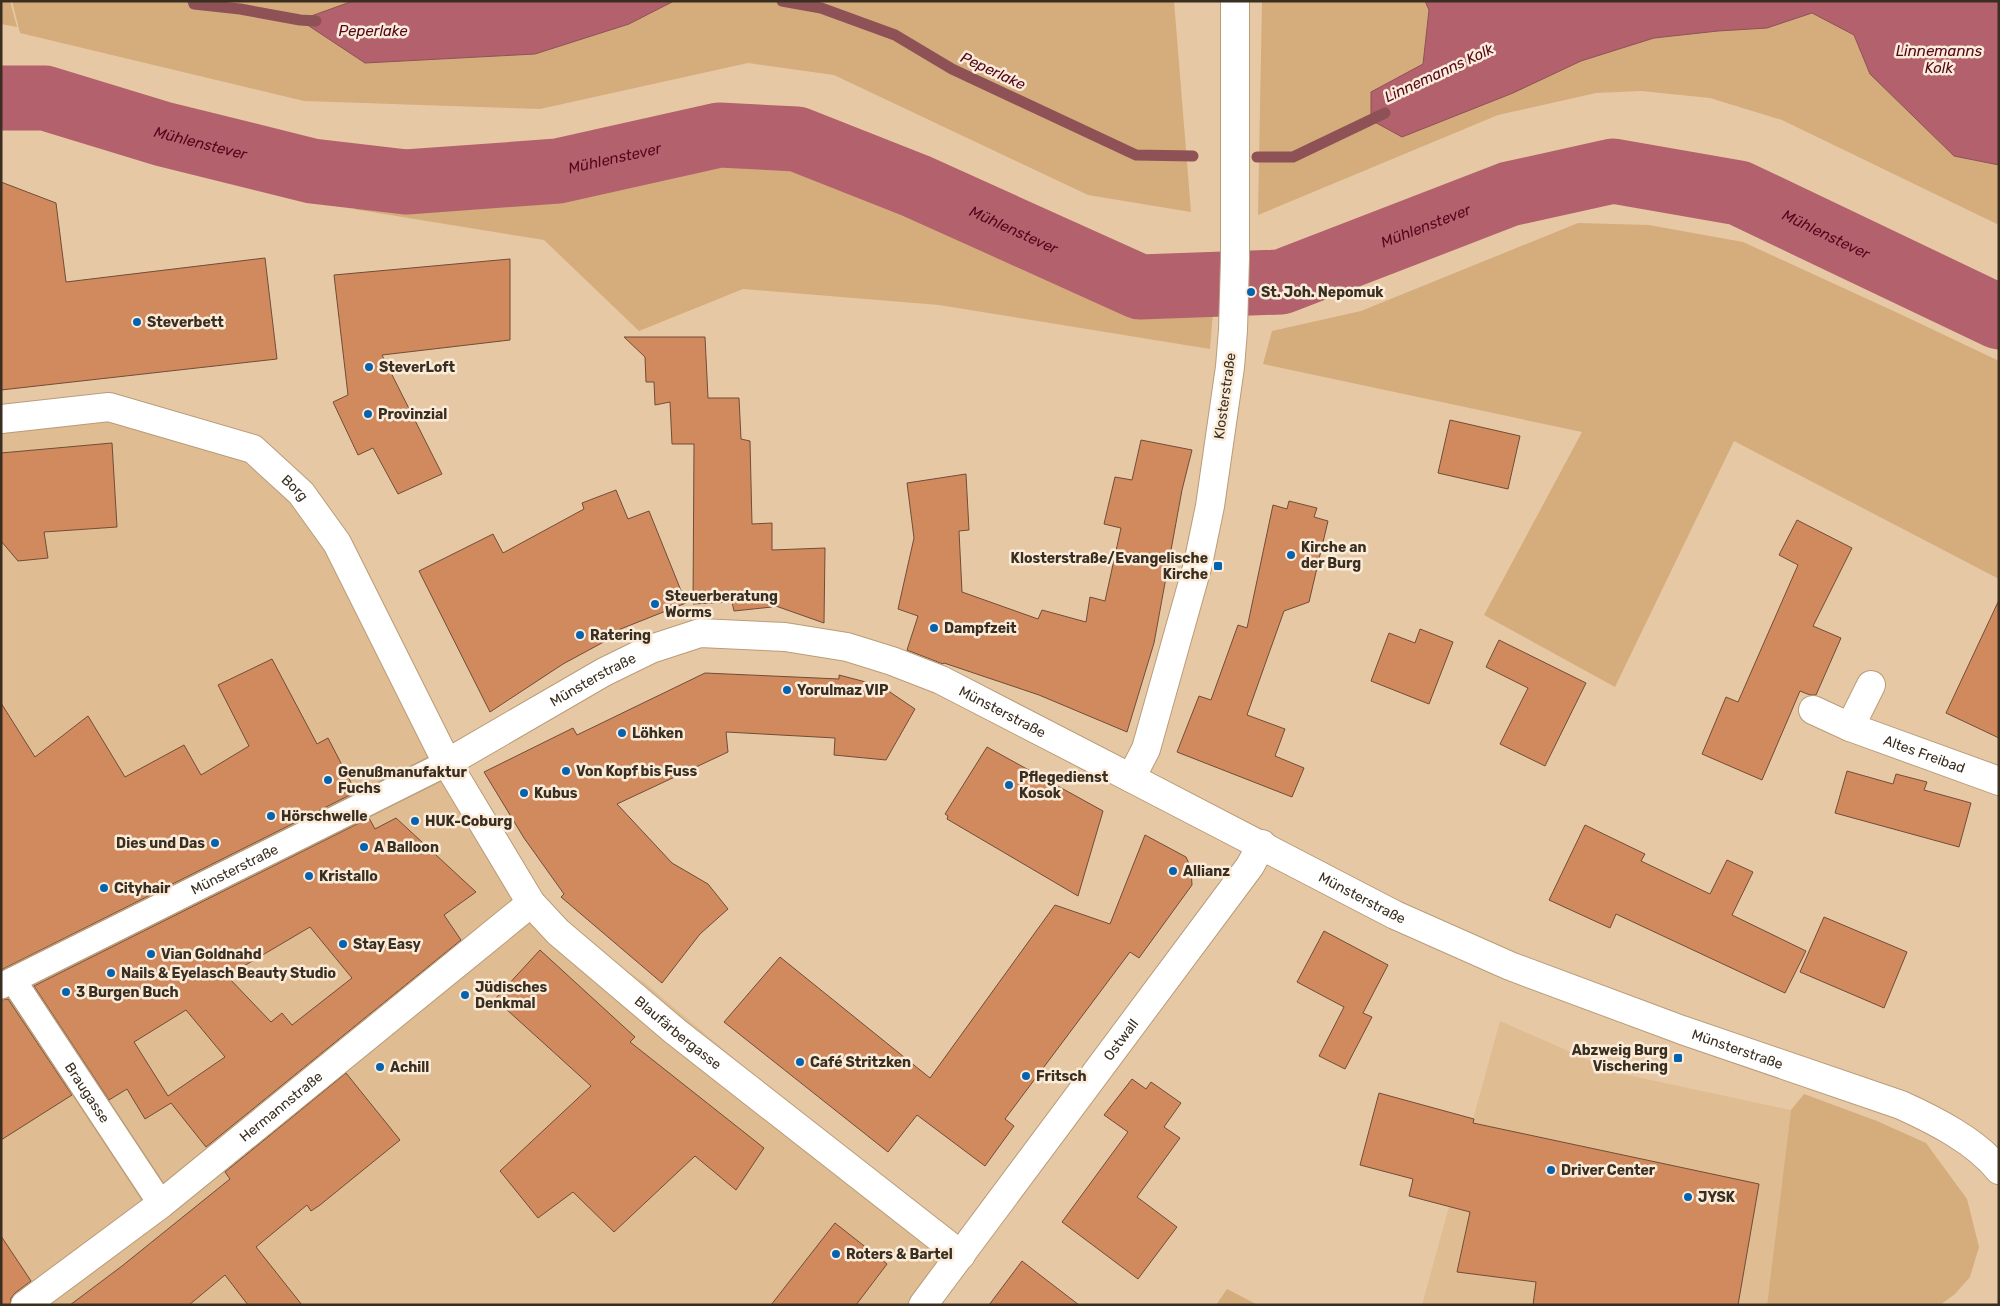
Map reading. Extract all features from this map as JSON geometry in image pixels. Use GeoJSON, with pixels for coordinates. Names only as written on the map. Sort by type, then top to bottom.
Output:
{"type":"FeatureCollection","features":[{"type":"Feature","properties":{"kind":"street","name":"Klosterstraße"},"geometry":{"type":"LineString","coordinates":[[1131,778],[1146,749],[1198,564],[1211,497],[1233,330],[1235,259],[1234,1]]}},
{"type":"Feature","properties":{"kind":"street","name":"Borg"},"geometry":{"type":"LineString","coordinates":[[1,419],[109,407],[253,449],[301,492],[337,543],[448,763]]}},
{"type":"Feature","properties":{"kind":"street","name":"Münsterstraße"},"geometry":{"type":"LineString","coordinates":[[7,983],[448,763],[604,672],[651,649],[700,633],[785,638],[847,647],[892,661],[941,680],[1262,844],[1395,915],[1510,966],[1682,1030],[1901,1105],[1925,1116],[1961,1138],[1999,1170]]}},
{"type":"Feature","properties":{"kind":"street"},"geometry":{"type":"LineString","coordinates":[[1850,726],[1871,685]]}},
{"type":"Feature","properties":{"kind":"street","name":"Altes Freibad"},"geometry":{"type":"LineString","coordinates":[[1813,710],[1850,726],[1999,781]]}},
{"type":"Feature","properties":{"kind":"street","name":"Blaufärbergasse"},"geometry":{"type":"LineString","coordinates":[[448,763],[531,903],[558,932],[676,1032],[961,1255]]}},
{"type":"Feature","properties":{"kind":"street","name":"Ostwall"},"geometry":{"type":"LineString","coordinates":[[923,1305],[1250,866],[1262,844]]}},
{"type":"Feature","properties":{"kind":"street","name":"Hermannstraße"},"geometry":{"type":"LineString","coordinates":[[24,1305],[161,1204],[531,903]]}},
{"type":"Feature","properties":{"kind":"street","name":"Braugasse"},"geometry":{"type":"LineString","coordinates":[[7,983],[161,1204]]}},
{"type":"Feature","properties":{"kind":"shaded area"},"geometry":{"type":"Polygon","coordinates":[[[1,1],[10,1],[17,27],[1,24],[1,1]]]}},
{"type":"Feature","properties":{"kind":"shaded area"},"geometry":{"type":"Polygon","coordinates":[[[12,1],[1174,1],[1191,212],[1088,195],[834,75],[748,63],[540,109],[304,101],[20,33],[12,1]]]}},
{"type":"Feature","properties":{"kind":"shaded area"},"geometry":{"type":"Polygon","coordinates":[[[1262,1],[1999,1],[1999,225],[1782,120],[1710,98],[1641,91],[1596,93],[1498,115],[1258,215],[1262,1]]]}},
{"type":"Feature","properties":{"kind":"shaded area"},"geometry":{"type":"Polygon","coordinates":[[[708,154],[797,161],[938,225],[1138,309],[1213,312],[1210,349],[939,305],[743,289],[639,331],[544,240],[353,209],[504,202],[708,154]]]}},
{"type":"Feature","properties":{"kind":"shaded area"},"geometry":{"type":"Polygon","coordinates":[[[1578,223],[1649,225],[1743,242],[1999,361],[1999,579],[1734,441],[1615,687],[1484,615],[1582,432],[1263,364],[1272,331],[1361,311],[1578,223]]]}},
{"type":"Feature","properties":{"kind":"shaded area"},"geometry":{"type":"Polygon","coordinates":[[[107,413],[252,458],[338,559],[531,907],[645,983],[968,1256],[929,1305],[1,1305],[1,424],[107,413]]]}},
{"type":"Feature","properties":{"kind":"shaded area"},"geometry":{"type":"Polygon","coordinates":[[[1500,1021],[1618,1073],[1791,1110],[1767,1305],[1422,1305],[1500,1021]]]}},
{"type":"Feature","properties":{"kind":"shaded area"},"geometry":{"type":"Polygon","coordinates":[[[1804,1094],[1877,1121],[1926,1143],[1967,1199],[1979,1247],[1970,1277],[1955,1294],[1940,1305],[1767,1305],[1791,1110],[1804,1094]]]}},
{"type":"Feature","properties":{"kind":"shaded area"},"geometry":{"type":"Polygon","coordinates":[[[1227,1289],[1258,1305],[1216,1305],[1227,1289]]]}},
{"type":"Feature","properties":{"kind":"water","name":"Peperlake"},"geometry":{"type":"Polygon","coordinates":[[[353,1],[674,1],[629,24],[535,54],[365,63],[300,20],[353,1]]]}},
{"type":"Feature","properties":{"kind":"water","name":"Linnemanns Kolk"},"geometry":{"type":"Polygon","coordinates":[[[1425,1],[1999,1],[1999,165],[1954,156],[1870,74],[1854,35],[1812,13],[1767,28],[1654,38],[1581,61],[1513,93],[1402,137],[1371,120],[1371,92],[1423,64],[1429,10],[1425,1]]]}},
{"type":"Feature","properties":{"kind":"building","name":"Steverbett"},"geometry":{"type":"Polygon","coordinates":[[[1,182],[56,203],[66,282],[265,258],[277,359],[1,390],[1,182]]]}},
{"type":"Feature","properties":{"kind":"building","name":"SteverLoft"},"geometry":{"type":"Polygon","coordinates":[[[510,259],[510,340],[382,355],[442,474],[398,494],[373,448],[358,455],[333,402],[348,395],[334,275],[510,259]]]}},
{"type":"Feature","properties":{"kind":"building"},"geometry":{"type":"Polygon","coordinates":[[[624,337],[705,337],[708,398],[739,398],[741,439],[750,441],[752,524],[772,523],[772,550],[825,548],[824,623],[773,605],[772,607],[734,611],[732,602],[693,604],[694,444],[672,444],[670,402],[655,405],[654,382],[646,382],[645,357],[624,337]]]}},
{"type":"Feature","properties":{"kind":"building"},"geometry":{"type":"Polygon","coordinates":[[[1450,420],[1520,436],[1508,489],[1438,473],[1450,420]]]}},
{"type":"Feature","properties":{"kind":"building"},"geometry":{"type":"Polygon","coordinates":[[[1141,440],[1192,450],[1182,490],[1154,643],[1127,732],[1039,695],[943,664],[907,650],[918,616],[898,609],[914,538],[907,483],[966,474],[969,530],[959,531],[962,592],[1038,619],[1042,610],[1086,622],[1090,597],[1105,601],[1121,528],[1104,524],[1115,477],[1132,480],[1141,440]]]}},
{"type":"Feature","properties":{"kind":"building"},"geometry":{"type":"Polygon","coordinates":[[[112,443],[117,527],[44,532],[48,558],[18,561],[1,541],[1,453],[112,443]]]}},
{"type":"Feature","properties":{"kind":"building"},"geometry":{"type":"Polygon","coordinates":[[[616,490],[628,519],[649,511],[686,603],[608,634],[611,638],[563,664],[490,712],[419,571],[493,534],[503,553],[584,509],[582,503],[616,490]]]}},
{"type":"Feature","properties":{"kind":"building"},"geometry":{"type":"Polygon","coordinates":[[[1289,501],[1317,508],[1314,517],[1328,521],[1309,602],[1284,611],[1247,715],[1285,729],[1275,756],[1304,768],[1292,797],[1177,752],[1199,696],[1211,700],[1238,625],[1247,628],[1273,505],[1287,509],[1289,501]]]}},
{"type":"Feature","properties":{"kind":"building"},"geometry":{"type":"Polygon","coordinates":[[[1797,520],[1852,548],[1813,626],[1841,638],[1816,695],[1800,691],[1762,780],[1702,754],[1726,697],[1738,702],[1798,565],[1779,555],[1797,520]]]}},
{"type":"Feature","properties":{"kind":"building"},"geometry":{"type":"Polygon","coordinates":[[[1999,600],[1999,738],[1946,713],[1999,600]]]}},
{"type":"Feature","properties":{"kind":"building"},"geometry":{"type":"Polygon","coordinates":[[[1420,629],[1453,642],[1429,704],[1371,681],[1389,633],[1415,643],[1420,629]]]}},
{"type":"Feature","properties":{"kind":"building"},"geometry":{"type":"Polygon","coordinates":[[[1499,640],[1586,683],[1545,766],[1500,744],[1528,688],[1486,667],[1499,640]]]}},
{"type":"Feature","properties":{"kind":"building"},"geometry":{"type":"Polygon","coordinates":[[[272,659],[317,744],[328,738],[356,792],[1,970],[1,703],[35,757],[88,716],[125,777],[184,745],[201,775],[249,746],[218,685],[272,659]]]}},
{"type":"Feature","properties":{"kind":"building"},"geometry":{"type":"Polygon","coordinates":[[[705,673],[839,679],[839,675],[881,686],[915,709],[886,760],[834,755],[835,738],[726,732],[728,752],[617,804],[672,863],[708,884],[728,909],[700,934],[662,983],[561,897],[564,894],[524,838],[484,772],[573,728],[577,735],[705,673]]]}},
{"type":"Feature","properties":{"kind":"building"},"geometry":{"type":"Polygon","coordinates":[[[987,747],[1103,811],[1078,896],[947,819],[948,816],[945,814],[987,747]]]}},
{"type":"Feature","properties":{"kind":"building"},"geometry":{"type":"Polygon","coordinates":[[[1847,771],[1893,784],[1896,774],[1927,782],[1924,790],[1971,803],[1959,847],[1835,813],[1847,771]]]}},
{"type":"Feature","properties":{"kind":"building"},"geometry":{"type":"Polygon","coordinates":[[[369,818],[375,829],[396,818],[476,892],[444,915],[461,940],[206,1147],[171,1103],[145,1119],[127,1089],[109,1100],[34,986],[369,818]],[[310,927],[227,976],[271,1022],[282,1013],[292,1025],[352,978],[310,927]],[[186,1010],[134,1042],[168,1096],[225,1057],[186,1010]]]}},
{"type":"Feature","properties":{"kind":"building"},"geometry":{"type":"Polygon","coordinates":[[[1585,825],[1645,854],[1641,861],[1710,894],[1727,860],[1753,872],[1732,915],[1806,951],[1785,993],[1616,914],[1610,928],[1549,900],[1585,825]]]}},
{"type":"Feature","properties":{"kind":"building"},"geometry":{"type":"Polygon","coordinates":[[[1145,835],[1186,857],[1191,868],[1192,885],[1139,958],[1130,952],[1005,1119],[1014,1126],[985,1166],[917,1115],[888,1152],[724,1022],[780,957],[930,1078],[1055,905],[1110,924],[1145,835]]]}},
{"type":"Feature","properties":{"kind":"building"},"geometry":{"type":"Polygon","coordinates":[[[1824,917],[1907,952],[1884,1008],[1800,972],[1824,917]]]}},
{"type":"Feature","properties":{"kind":"building"},"geometry":{"type":"Polygon","coordinates":[[[1324,931],[1388,965],[1363,1013],[1372,1017],[1345,1069],[1319,1056],[1344,1007],[1297,982],[1324,931]]]}},
{"type":"Feature","properties":{"kind":"building"},"geometry":{"type":"Polygon","coordinates":[[[540,950],[635,1037],[630,1042],[764,1148],[736,1190],[695,1156],[614,1232],[573,1192],[538,1218],[500,1171],[591,1086],[495,999],[540,950]]]}},
{"type":"Feature","properties":{"kind":"building"},"geometry":{"type":"Polygon","coordinates":[[[8,999],[72,1095],[1,1140],[1,1000],[8,999]]]}},
{"type":"Feature","properties":{"kind":"building"},"geometry":{"type":"Polygon","coordinates":[[[346,1073],[400,1140],[320,1205],[311,1211],[307,1205],[256,1247],[302,1305],[248,1305],[225,1275],[189,1305],[70,1305],[122,1266],[230,1179],[225,1172],[346,1073]]]}},
{"type":"Feature","properties":{"kind":"building"},"geometry":{"type":"Polygon","coordinates":[[[1132,1079],[1146,1089],[1151,1082],[1181,1103],[1164,1127],[1180,1138],[1137,1197],[1177,1227],[1138,1279],[1062,1222],[1128,1132],[1104,1115],[1132,1079]]]}},
{"type":"Feature","properties":{"kind":"building"},"geometry":{"type":"Polygon","coordinates":[[[1379,1093],[1474,1119],[1473,1123],[1759,1184],[1738,1305],[1533,1305],[1536,1282],[1457,1272],[1470,1212],[1409,1196],[1413,1179],[1360,1165],[1379,1093]]]}},
{"type":"Feature","properties":{"kind":"building"},"geometry":{"type":"Polygon","coordinates":[[[835,1223],[887,1264],[856,1305],[771,1305],[835,1223]]]}},
{"type":"Feature","properties":{"kind":"building"},"geometry":{"type":"Polygon","coordinates":[[[1,1236],[31,1281],[15,1293],[11,1298],[10,1305],[1,1305],[1,1236]]]}},
{"type":"Feature","properties":{"kind":"building"},"geometry":{"type":"Polygon","coordinates":[[[1022,1261],[1040,1275],[1079,1305],[989,1305],[1022,1261]]]}},
{"type":"Feature","properties":{"kind":"waterway","name":"Peperlake"},"geometry":{"type":"LineString","coordinates":[[193,1],[194,4],[316,21]]}},
{"type":"Feature","properties":{"kind":"waterway","name":"Peperlake"},"geometry":{"type":"LineString","coordinates":[[782,1],[821,8],[895,35],[952,69],[1136,155],[1193,156]]}},
{"type":"Feature","properties":{"kind":"waterway","name":"Mühlenstever"},"geometry":{"type":"LineString","coordinates":[[1,98],[45,98],[163,134],[312,171],[406,182],[558,171],[719,135],[797,139],[916,186],[1140,287],[1281,282],[1509,194],[1613,171],[1739,193],[1999,317]]}},
{"type":"Feature","properties":{"kind":"waterway","name":"Linnemanns Kolk"},"geometry":{"type":"LineString","coordinates":[[1257,157],[1293,157],[1385,113]]}},
{"type":"Feature","properties":{"kind":"place","name":"St. Joh. Nepomuk"},"geometry":{"type":"Point","coordinates":[1251,292]}},
{"type":"Feature","properties":{"kind":"place","name":"Steverbett"},"geometry":{"type":"Point","coordinates":[137,322]}},
{"type":"Feature","properties":{"kind":"place","name":"SteverLoft"},"geometry":{"type":"Point","coordinates":[369,367]}},
{"type":"Feature","properties":{"kind":"place","name":"Provinzial"},"geometry":{"type":"Point","coordinates":[368,414]}},
{"type":"Feature","properties":{"kind":"place","name":"Kirche an der Burg"},"geometry":{"type":"Point","coordinates":[1291,555]}},
{"type":"Feature","properties":{"kind":"place","name":"Klosterstraße/Evangelische Kirche"},"geometry":{"type":"Point","coordinates":[1218,566]}},
{"type":"Feature","properties":{"kind":"place","name":"Steuerberatung Worms"},"geometry":{"type":"Point","coordinates":[655,604]}},
{"type":"Feature","properties":{"kind":"place","name":"Dampfzeit"},"geometry":{"type":"Point","coordinates":[934,628]}},
{"type":"Feature","properties":{"kind":"place","name":"Ratering"},"geometry":{"type":"Point","coordinates":[580,635]}},
{"type":"Feature","properties":{"kind":"place","name":"Yorulmaz VIP"},"geometry":{"type":"Point","coordinates":[787,690]}},
{"type":"Feature","properties":{"kind":"place","name":"Löhken"},"geometry":{"type":"Point","coordinates":[622,733]}},
{"type":"Feature","properties":{"kind":"place","name":"Von Kopf bis Fuss"},"geometry":{"type":"Point","coordinates":[566,771]}},
{"type":"Feature","properties":{"kind":"place","name":"Genußmanufaktur Fuchs"},"geometry":{"type":"Point","coordinates":[328,780]}},
{"type":"Feature","properties":{"kind":"place","name":"Pflegedienst Kosok"},"geometry":{"type":"Point","coordinates":[1009,785]}},
{"type":"Feature","properties":{"kind":"place","name":"Kubus"},"geometry":{"type":"Point","coordinates":[524,793]}},
{"type":"Feature","properties":{"kind":"place","name":"Hörschwelle"},"geometry":{"type":"Point","coordinates":[271,816]}},
{"type":"Feature","properties":{"kind":"place","name":"HUK-Coburg"},"geometry":{"type":"Point","coordinates":[415,821]}},
{"type":"Feature","properties":{"kind":"place","name":"Dies und Das"},"geometry":{"type":"Point","coordinates":[215,843]}},
{"type":"Feature","properties":{"kind":"place","name":"A Balloon"},"geometry":{"type":"Point","coordinates":[364,847]}},
{"type":"Feature","properties":{"kind":"place","name":"Allianz"},"geometry":{"type":"Point","coordinates":[1173,871]}},
{"type":"Feature","properties":{"kind":"place","name":"Kristallo"},"geometry":{"type":"Point","coordinates":[309,876]}},
{"type":"Feature","properties":{"kind":"place","name":"Cityhair"},"geometry":{"type":"Point","coordinates":[104,888]}},
{"type":"Feature","properties":{"kind":"place","name":"Stay Easy"},"geometry":{"type":"Point","coordinates":[343,944]}},
{"type":"Feature","properties":{"kind":"place","name":"Vian Goldnahd"},"geometry":{"type":"Point","coordinates":[151,954]}},
{"type":"Feature","properties":{"kind":"place","name":"Nails & Eyelasch Beauty Studio"},"geometry":{"type":"Point","coordinates":[111,973]}},
{"type":"Feature","properties":{"kind":"place","name":"3 Burgen Buch"},"geometry":{"type":"Point","coordinates":[66,992]}},
{"type":"Feature","properties":{"kind":"place","name":"Jüdisches Denkmal"},"geometry":{"type":"Point","coordinates":[465,995]}},
{"type":"Feature","properties":{"kind":"place","name":"Abzweig Burg Vischering"},"geometry":{"type":"Point","coordinates":[1678,1058]}},
{"type":"Feature","properties":{"kind":"place","name":"Café Stritzken"},"geometry":{"type":"Point","coordinates":[800,1062]}},
{"type":"Feature","properties":{"kind":"place","name":"Achill"},"geometry":{"type":"Point","coordinates":[380,1067]}},
{"type":"Feature","properties":{"kind":"place","name":"Fritsch"},"geometry":{"type":"Point","coordinates":[1026,1076]}},
{"type":"Feature","properties":{"kind":"place","name":"Driver Center"},"geometry":{"type":"Point","coordinates":[1551,1170]}},
{"type":"Feature","properties":{"kind":"place","name":"JYSK"},"geometry":{"type":"Point","coordinates":[1688,1197]}},
{"type":"Feature","properties":{"kind":"place","name":"Roters & Bartel"},"geometry":{"type":"Point","coordinates":[836,1254]}}]}
